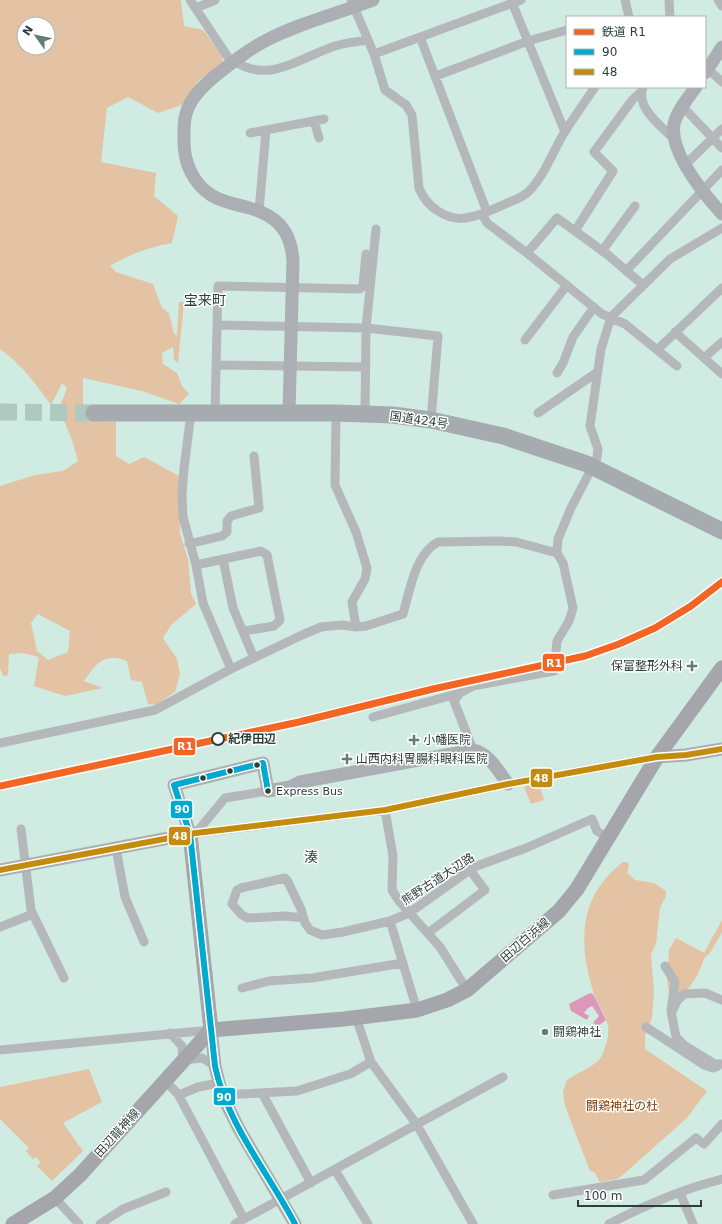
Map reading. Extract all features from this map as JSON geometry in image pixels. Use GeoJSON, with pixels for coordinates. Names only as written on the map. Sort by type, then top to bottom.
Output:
{"type":"FeatureCollection","features":[{"type":"Feature","properties":{"kind":"highway","name":"国道424号"},"geometry":{"type":"LineString","coordinates":[[94,413],[289,412],[365,414],[431,420],[503,436],[536,446],[592,467],[722,531]]}},
{"type":"Feature","properties":{"kind":"main road","name":"田辺白浜線"},"geometry":{"type":"LineString","coordinates":[[211,1030],[417,1010],[447,1000],[467,990],[559,911],[577,889],[657,757],[722,668]]}},
{"type":"Feature","properties":{"kind":"main road"},"geometry":{"type":"LineString","coordinates":[[193,833],[211,1030]]}},
{"type":"Feature","properties":{"kind":"main road","name":"田辺龍神線"},"geometry":{"type":"LineString","coordinates":[[13,1224],[55,1198],[80,1175],[164,1080],[211,1030]]}},
{"type":"Feature","properties":{"kind":"street"},"geometry":{"type":"LineString","coordinates":[[190,0],[233,62],[258,71],[275,70],[337,45],[368,40]]}},
{"type":"Feature","properties":{"kind":"street"},"geometry":{"type":"LineString","coordinates":[[196,8],[215,0]]}},
{"type":"Feature","properties":{"kind":"street"},"geometry":{"type":"LineString","coordinates":[[289,412],[293,289],[292,249],[288,236],[280,224],[268,214],[228,203],[212,196],[201,187],[192,175],[186,162],[184,144],[186,111],[195,96],[209,80],[263,41],[352,4],[373,0]]}},
{"type":"Feature","properties":{"kind":"street"},"geometry":{"type":"LineString","coordinates":[[625,0],[629,16]]}},
{"type":"Feature","properties":{"kind":"street"},"geometry":{"type":"LineString","coordinates":[[668,0],[670,16]]}},
{"type":"Feature","properties":{"kind":"street"},"geometry":{"type":"LineString","coordinates":[[718,0],[722,6]]}},
{"type":"Feature","properties":{"kind":"street"},"geometry":{"type":"LineString","coordinates":[[374,54],[515,1],[528,41],[564,132]]}},
{"type":"Feature","properties":{"kind":"street"},"geometry":{"type":"LineString","coordinates":[[352,4],[374,54],[385,90],[406,105],[412,115],[418,188],[425,201],[448,216],[466,218],[484,213],[527,194],[535,185],[564,132],[594,88]]}},
{"type":"Feature","properties":{"kind":"street"},"geometry":{"type":"LineString","coordinates":[[436,76],[528,41],[566,30]]}},
{"type":"Feature","properties":{"kind":"street"},"geometry":{"type":"LineString","coordinates":[[420,37],[436,76],[488,223],[602,314],[625,324],[677,366]]}},
{"type":"Feature","properties":{"kind":"street"},"geometry":{"type":"LineString","coordinates":[[722,47],[706,71],[722,82]]}},
{"type":"Feature","properties":{"kind":"street"},"geometry":{"type":"LineString","coordinates":[[673,138],[674,123],[682,106],[695,88]]}},
{"type":"Feature","properties":{"kind":"street"},"geometry":{"type":"LineString","coordinates":[[642,89],[648,112],[673,138],[686,164],[702,190],[722,214]]}},
{"type":"Feature","properties":{"kind":"street"},"geometry":{"type":"LineString","coordinates":[[575,231],[613,171],[594,152],[632,99],[642,89]]}},
{"type":"Feature","properties":{"kind":"street"},"geometry":{"type":"LineString","coordinates":[[682,106],[722,148]]}},
{"type":"Feature","properties":{"kind":"street"},"geometry":{"type":"LineString","coordinates":[[250,132],[324,119]]}},
{"type":"Feature","properties":{"kind":"street"},"geometry":{"type":"LineString","coordinates":[[314,121],[319,138]]}},
{"type":"Feature","properties":{"kind":"street"},"geometry":{"type":"LineString","coordinates":[[686,164],[722,129]]}},
{"type":"Feature","properties":{"kind":"street"},"geometry":{"type":"LineString","coordinates":[[259,211],[266,130]]}},
{"type":"Feature","properties":{"kind":"street"},"geometry":{"type":"LineString","coordinates":[[626,271],[722,170]]}},
{"type":"Feature","properties":{"kind":"street"},"geometry":{"type":"LineString","coordinates":[[602,251],[635,206]]}},
{"type":"Feature","properties":{"kind":"street"},"geometry":{"type":"LineString","coordinates":[[527,253],[557,218],[602,251],[643,285]]}},
{"type":"Feature","properties":{"kind":"street"},"geometry":{"type":"LineString","coordinates":[[373,717],[460,693],[473,686],[554,671],[557,641],[569,621],[573,608],[563,563],[557,553],[558,539],[571,508],[597,458],[598,449],[590,426],[596,373],[601,349],[611,317],[670,259],[722,228]]}},
{"type":"Feature","properties":{"kind":"street"},"geometry":{"type":"LineString","coordinates":[[365,414],[366,328],[376,229]]}},
{"type":"Feature","properties":{"kind":"street"},"geometry":{"type":"LineString","coordinates":[[215,412],[218,286],[293,289],[360,289],[364,285],[366,254]]}},
{"type":"Feature","properties":{"kind":"street"},"geometry":{"type":"LineString","coordinates":[[525,340],[567,285]]}},
{"type":"Feature","properties":{"kind":"street"},"geometry":{"type":"LineString","coordinates":[[657,350],[722,288]]}},
{"type":"Feature","properties":{"kind":"street"},"geometry":{"type":"LineString","coordinates":[[557,373],[563,363],[573,337],[594,307]]}},
{"type":"Feature","properties":{"kind":"street"},"geometry":{"type":"LineString","coordinates":[[217,325],[291,325],[366,328],[438,336],[431,420]]}},
{"type":"Feature","properties":{"kind":"street"},"geometry":{"type":"LineString","coordinates":[[675,332],[705,357],[710,365],[722,374]]}},
{"type":"Feature","properties":{"kind":"street"},"geometry":{"type":"LineString","coordinates":[[705,357],[722,342]]}},
{"type":"Feature","properties":{"kind":"street"},"geometry":{"type":"LineString","coordinates":[[216,366],[366,367]]}},
{"type":"Feature","properties":{"kind":"street"},"geometry":{"type":"LineString","coordinates":[[538,413],[596,373]]}},
{"type":"Feature","properties":{"kind":"street"},"geometry":{"type":"LineString","coordinates":[[191,413],[182,495],[183,517],[189,544],[196,564],[203,603],[231,669]]}},
{"type":"Feature","properties":{"kind":"street"},"geometry":{"type":"LineString","coordinates":[[336,413],[335,485],[356,532],[367,568],[365,579],[352,602],[356,628]]}},
{"type":"Feature","properties":{"kind":"street"},"geometry":{"type":"LineString","coordinates":[[189,544],[222,536],[227,532],[227,521],[231,516],[259,508],[254,456]]}},
{"type":"Feature","properties":{"kind":"street"},"geometry":{"type":"LineString","coordinates":[[0,743],[155,710],[231,669],[321,627],[342,625],[356,628],[403,614],[416,571],[430,546],[438,542],[499,540],[516,542],[557,553]]}},
{"type":"Feature","properties":{"kind":"street"},"geometry":{"type":"LineString","coordinates":[[196,564],[261,551],[268,556],[280,620],[274,626],[244,631]]}},
{"type":"Feature","properties":{"kind":"street"},"geometry":{"type":"LineString","coordinates":[[223,559],[233,608],[244,631],[254,658]]}},
{"type":"Feature","properties":{"kind":"street"},"geometry":{"type":"LineString","coordinates":[[460,693],[454,701],[473,750]]}},
{"type":"Feature","properties":{"kind":"street"},"geometry":{"type":"LineString","coordinates":[[0,870],[193,833],[385,810],[508,784],[657,757],[686,755],[722,749]]}},
{"type":"Feature","properties":{"kind":"street"},"geometry":{"type":"LineString","coordinates":[[193,833],[226,798],[290,787],[300,782],[473,750],[481,751],[496,767],[508,784]]}},
{"type":"Feature","properties":{"kind":"street"},"geometry":{"type":"LineString","coordinates":[[193,833],[174,785],[263,763],[268,791]]}},
{"type":"Feature","properties":{"kind":"street"},"geometry":{"type":"LineString","coordinates":[[385,810],[393,856],[392,890],[398,901],[440,947],[467,990]]}},
{"type":"Feature","properties":{"kind":"street"},"geometry":{"type":"LineString","coordinates":[[211,814],[209,821],[217,830]]}},
{"type":"Feature","properties":{"kind":"street","name":"熊野古道大辺路"},"geometry":{"type":"LineString","coordinates":[[303,918],[285,916],[247,918],[232,904],[237,890],[241,888],[286,879],[303,918],[310,930],[322,935],[343,932],[390,921],[409,913],[474,867],[526,848],[592,819],[598,831],[608,838]]}},
{"type":"Feature","properties":{"kind":"street"},"geometry":{"type":"LineString","coordinates":[[21,829],[33,914],[64,978]]}},
{"type":"Feature","properties":{"kind":"street"},"geometry":{"type":"LineString","coordinates":[[116,848],[125,897],[144,942]]}},
{"type":"Feature","properties":{"kind":"street"},"geometry":{"type":"LineString","coordinates":[[428,933],[485,890],[470,870]]}},
{"type":"Feature","properties":{"kind":"street"},"geometry":{"type":"LineString","coordinates":[[0,927],[33,914]]}},
{"type":"Feature","properties":{"kind":"street"},"geometry":{"type":"LineString","coordinates":[[390,921],[417,1010]]}},
{"type":"Feature","properties":{"kind":"street"},"geometry":{"type":"LineString","coordinates":[[242,988],[269,981],[323,976],[403,963]]}},
{"type":"Feature","properties":{"kind":"street"},"geometry":{"type":"LineString","coordinates":[[665,966],[675,982],[672,1013],[676,1037],[690,1049],[715,1064],[721,1064]]}},
{"type":"Feature","properties":{"kind":"street"},"geometry":{"type":"LineString","coordinates":[[672,1013],[677,1001],[684,994],[705,993],[722,1000]]}},
{"type":"Feature","properties":{"kind":"street"},"geometry":{"type":"LineString","coordinates":[[356,1017],[371,1062],[417,1125],[473,1224]]}},
{"type":"Feature","properties":{"kind":"street"},"geometry":{"type":"LineString","coordinates":[[646,1027],[704,1065],[713,1068],[721,1064]]}},
{"type":"Feature","properties":{"kind":"street"},"geometry":{"type":"LineString","coordinates":[[0,1050],[211,1030],[215,1066],[220,1089],[239,1129],[282,1199],[295,1224]]}},
{"type":"Feature","properties":{"kind":"street"},"geometry":{"type":"LineString","coordinates":[[170,1033],[182,1046],[183,1060],[202,1058],[215,1066]]}},
{"type":"Feature","properties":{"kind":"street"},"geometry":{"type":"LineString","coordinates":[[179,1095],[198,1087],[262,1093],[297,1091],[350,1074],[371,1062]]}},
{"type":"Feature","properties":{"kind":"street"},"geometry":{"type":"LineString","coordinates":[[235,1224],[503,1077]]}},
{"type":"Feature","properties":{"kind":"street"},"geometry":{"type":"LineString","coordinates":[[164,1080],[179,1095],[244,1219]]}},
{"type":"Feature","properties":{"kind":"street"},"geometry":{"type":"LineString","coordinates":[[262,1093],[311,1183]]}},
{"type":"Feature","properties":{"kind":"street"},"geometry":{"type":"LineString","coordinates":[[553,1195],[644,1180],[696,1138],[704,1144],[722,1124]]}},
{"type":"Feature","properties":{"kind":"street"},"geometry":{"type":"LineString","coordinates":[[335,1170],[368,1224]]}},
{"type":"Feature","properties":{"kind":"street"},"geometry":{"type":"LineString","coordinates":[[609,1224],[646,1205],[698,1185],[722,1179]]}},
{"type":"Feature","properties":{"kind":"street"},"geometry":{"type":"LineString","coordinates":[[100,1224],[123,1209],[166,1192]]}},
{"type":"Feature","properties":{"kind":"street"},"geometry":{"type":"LineString","coordinates":[[680,1193],[693,1224]]}},
{"type":"Feature","properties":{"kind":"street"},"geometry":{"type":"LineString","coordinates":[[55,1198],[79,1224]]}},
{"type":"Feature","properties":{"kind":"green space"},"geometry":{"type":"Polygon","coordinates":[[[0,0],[181,0],[184,26],[203,30],[223,56],[222,63],[199,80],[182,105],[158,113],[128,97],[107,108],[101,162],[156,173],[154,196],[178,216],[172,243],[140,252],[110,266],[116,272],[153,284],[162,308],[169,313],[174,334],[177,335],[179,302],[184,302],[178,363],[174,360],[173,347],[162,353],[163,364],[177,373],[182,386],[189,394],[179,404],[142,391],[83,378],[83,419],[116,422],[116,456],[129,464],[144,457],[181,477],[180,534],[188,559],[191,593],[196,604],[171,625],[163,638],[177,659],[180,674],[175,692],[156,705],[148,704],[142,682],[131,680],[127,661],[119,659],[107,659],[97,664],[84,681],[103,688],[65,696],[34,686],[39,657],[22,653],[9,654],[8,675],[3,676],[0,668],[0,486],[35,475],[63,471],[78,461],[72,440],[59,409],[67,388],[62,383],[51,405],[34,382],[8,355],[0,349],[0,0]],[[38,614],[31,623],[37,651],[48,660],[68,652],[70,631],[38,614]]]}},
{"type":"Feature","properties":{"kind":"green space"},"geometry":{"type":"Polygon","coordinates":[[[539,783],[544,800],[531,804],[524,787],[539,783]]]}},
{"type":"Feature","properties":{"kind":"green space","name":"闘鶏神社の杜"},"geometry":{"type":"Polygon","coordinates":[[[623,862],[627,862],[629,865],[627,873],[635,880],[654,883],[666,891],[666,896],[660,908],[656,944],[651,954],[654,991],[652,1018],[645,1036],[645,1049],[707,1091],[687,1118],[624,1174],[617,1179],[600,1182],[594,1172],[590,1171],[565,1106],[563,1092],[567,1080],[597,1062],[606,1045],[608,1036],[607,1023],[593,991],[585,955],[584,937],[590,905],[598,889],[608,875],[623,862]]]}},
{"type":"Feature","properties":{"kind":"green space"},"geometry":{"type":"Polygon","coordinates":[[[722,920],[722,932],[710,953],[705,957],[697,976],[672,1013],[665,966],[668,964],[669,950],[676,938],[704,953],[722,920]]]}},
{"type":"Feature","properties":{"kind":"green space"},"geometry":{"type":"Polygon","coordinates":[[[89,1069],[102,1102],[63,1123],[83,1151],[52,1181],[37,1166],[41,1163],[36,1157],[33,1159],[26,1151],[29,1148],[0,1119],[0,1087],[89,1069]]]}},
{"type":"Feature","properties":{"kind":"shaded area"},"geometry":{"type":"Polygon","coordinates":[[[590,993],[593,994],[606,1020],[598,1026],[593,1023],[599,1016],[592,1006],[584,1013],[589,1016],[587,1020],[571,1011],[569,1004],[590,993]]]}},
{"type":"Feature","properties":{"kind":"tunnel"},"geometry":{"type":"LineString","coordinates":[[0,412],[94,413]]}},
{"type":"Feature","properties":{"kind":"rail line","name":"R1"},"geometry":{"type":"LineString","coordinates":[[0,786],[299,722],[433,689],[585,656],[619,644],[655,628],[691,606],[722,582]]}},
{"type":"Feature","properties":{"kind":"transit line","name":"48"},"geometry":{"type":"LineString","coordinates":[[0,870],[196,833],[385,810],[508,784],[657,757],[686,755],[722,749]]}},
{"type":"Feature","properties":{"kind":"transit line","name":"90"},"geometry":{"type":"LineString","coordinates":[[268,791],[263,763],[174,785],[190,834],[215,1066],[221,1087],[238,1128],[295,1224]]}},
{"type":"Feature","properties":{"kind":"place","name":"保富整形外科"},"geometry":{"type":"Point","coordinates":[692,666]}},
{"type":"Feature","properties":{"kind":"place","name":"紀伊田辺"},"geometry":{"type":"Point","coordinates":[218,739]}},
{"type":"Feature","properties":{"kind":"place","name":"小幡医院"},"geometry":{"type":"Point","coordinates":[414,740]}},
{"type":"Feature","properties":{"kind":"place","name":"山西内科胃腸科眼科医院"},"geometry":{"type":"Point","coordinates":[347,759]}},
{"type":"Feature","properties":{"kind":"place","name":"Express Bus"},"geometry":{"type":"Point","coordinates":[268,791]}},
{"type":"Feature","properties":{"kind":"place","name":"闘鶏神社"},"geometry":{"type":"Point","coordinates":[545,1032]}},
{"type":"Feature","properties":{"kind":"district","name":"宝来町"},"geometry":{"type":"Point","coordinates":[205,300]}},
{"type":"Feature","properties":{"kind":"district","name":"湊"},"geometry":{"type":"Point","coordinates":[311,857]}}]}
